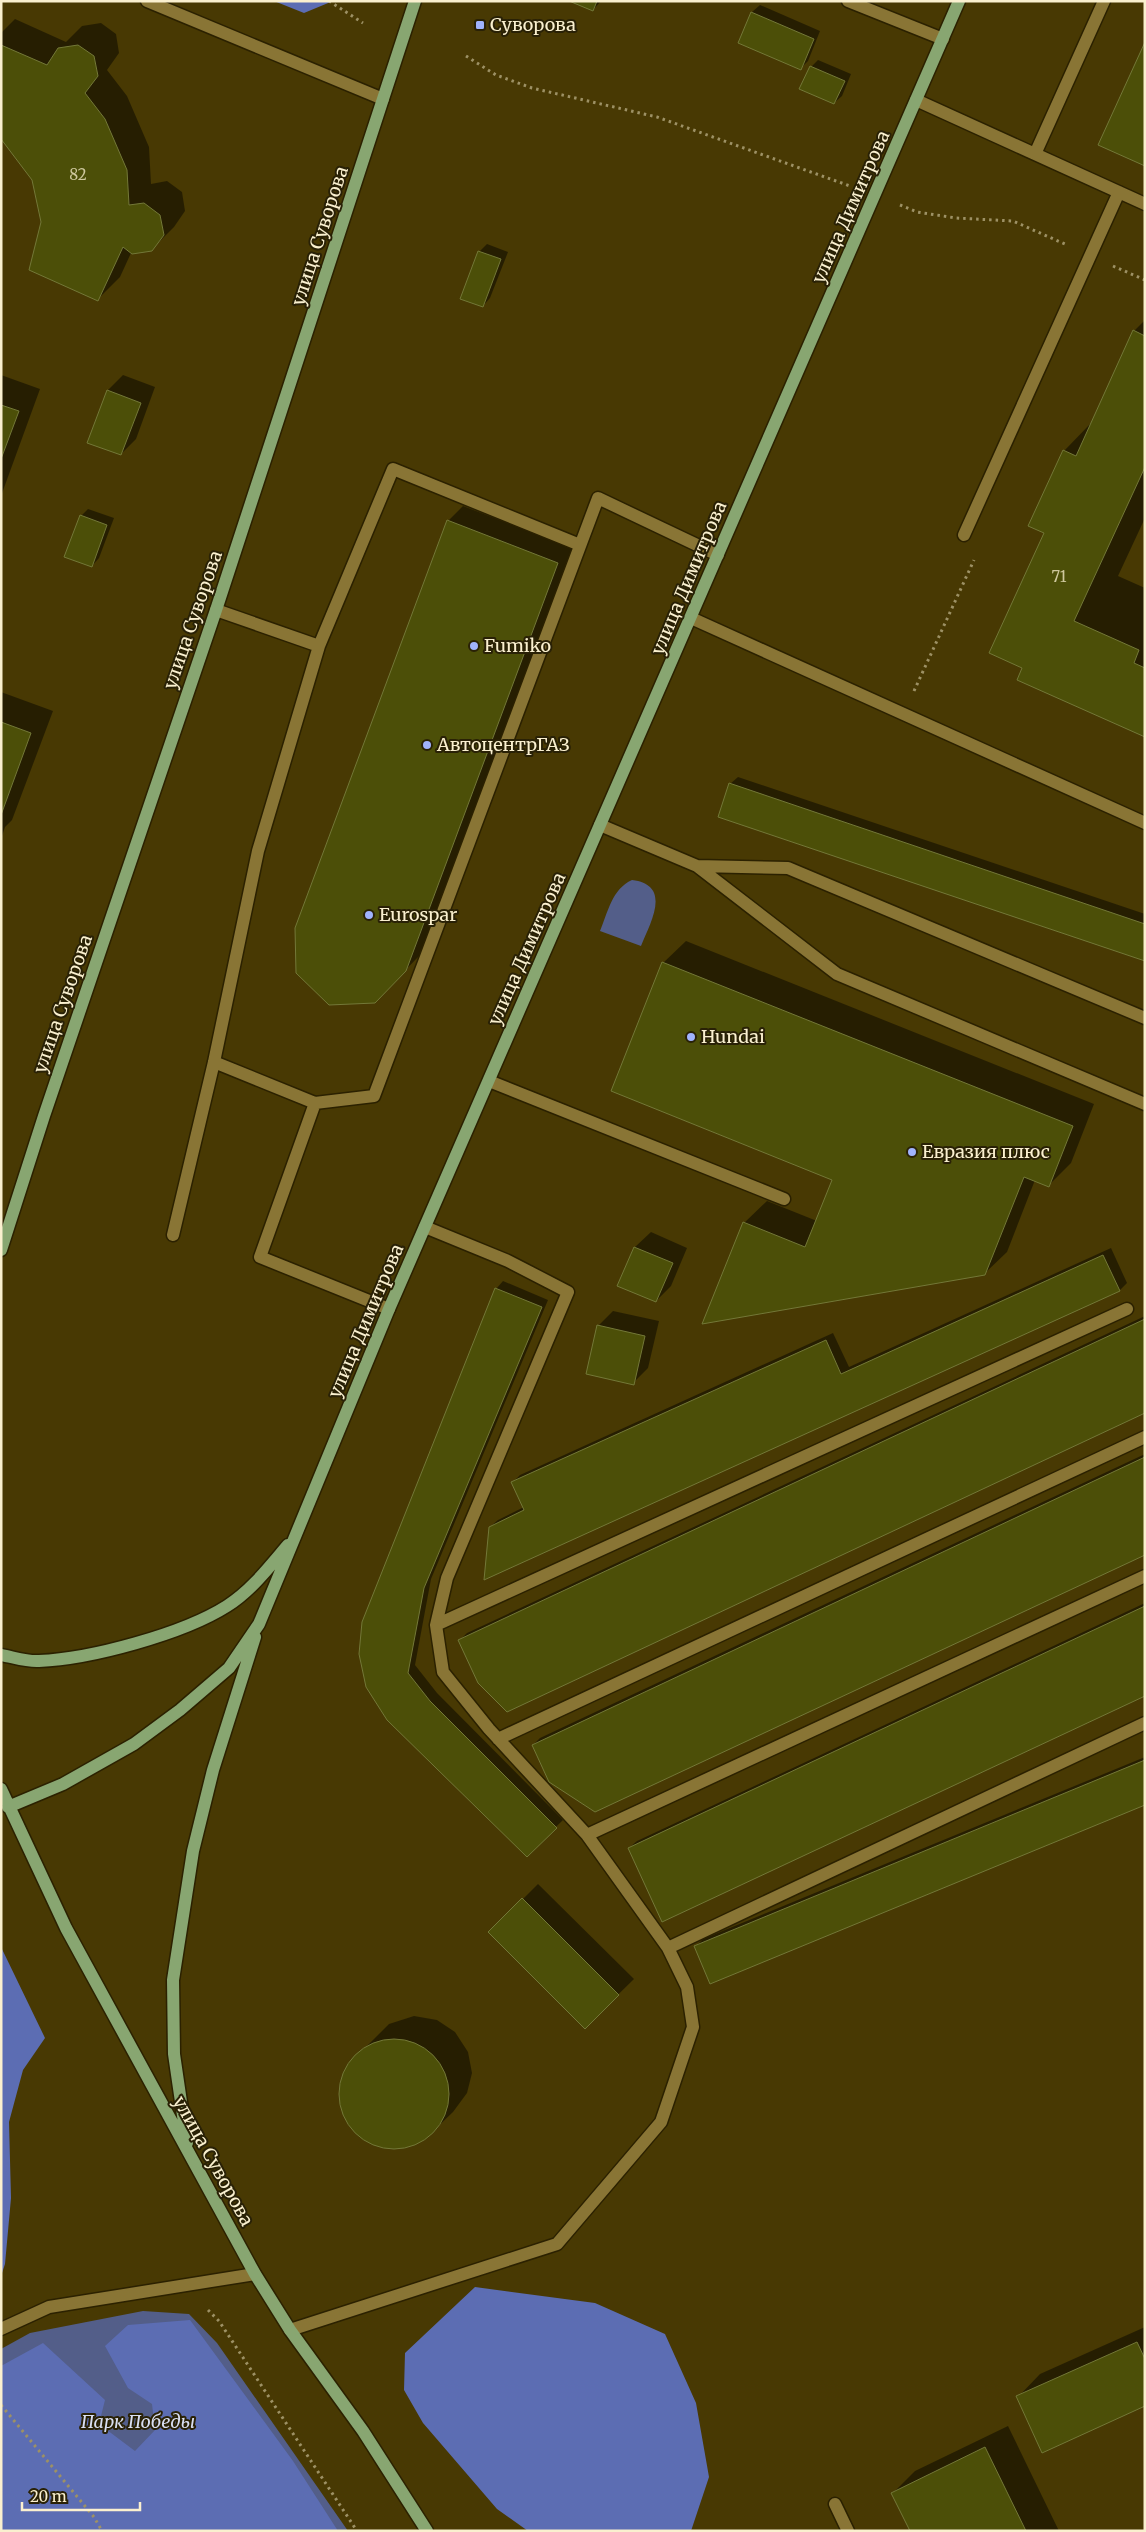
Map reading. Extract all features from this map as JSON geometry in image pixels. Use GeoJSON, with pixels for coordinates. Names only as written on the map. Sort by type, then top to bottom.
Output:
{"type":"FeatureCollection","features":[{"type":"Feature","properties":{"kind":"main road","name":"улица Суворова"},"geometry":{"type":"LineString","coordinates":[[1,1250],[47,1107],[216,610],[415,1]]}},
{"type":"Feature","properties":{"kind":"main road","name":"улица Димитрова"},"geometry":{"type":"LineString","coordinates":[[5,1808],[63,1784],[134,1744],[180,1710],[229,1668],[259,1624],[389,1309],[959,1]]}},
{"type":"Feature","properties":{"kind":"main road"},"geometry":{"type":"LineString","coordinates":[[1,1655],[37,1662],[90,1655],[156,1637],[227,1606],[253,1585],[295,1538]]}},
{"type":"Feature","properties":{"kind":"main road"},"geometry":{"type":"LineString","coordinates":[[188,2153],[174,2054],[173,1980],[193,1851],[213,1770],[259,1624]]}},
{"type":"Feature","properties":{"kind":"main road","name":"улица Суворова"},"geometry":{"type":"LineString","coordinates":[[1,1790],[5,1808],[66,1928],[255,2274],[290,2330],[363,2431],[427,2531]]}},
{"type":"Feature","properties":{"kind":"street"},"geometry":{"type":"LineString","coordinates":[[147,1],[383,98]]}},
{"type":"Feature","properties":{"kind":"street"},"geometry":{"type":"LineString","coordinates":[[848,1],[943,39]]}},
{"type":"Feature","properties":{"kind":"street"},"geometry":{"type":"LineString","coordinates":[[1035,154],[1104,1]]}},
{"type":"Feature","properties":{"kind":"street"},"geometry":{"type":"LineString","coordinates":[[916,100],[1145,204]]}},
{"type":"Feature","properties":{"kind":"street"},"geometry":{"type":"LineString","coordinates":[[964,535],[1119,192]]}},
{"type":"Feature","properties":{"kind":"street"},"geometry":{"type":"LineString","coordinates":[[173,1235],[214,1062],[258,851],[319,646],[393,469],[580,545]]}},
{"type":"Feature","properties":{"kind":"street"},"geometry":{"type":"LineString","coordinates":[[214,1062],[315,1103],[374,1096],[598,498],[718,555]]}},
{"type":"Feature","properties":{"kind":"street"},"geometry":{"type":"LineString","coordinates":[[216,610],[319,646]]}},
{"type":"Feature","properties":{"kind":"street"},"geometry":{"type":"LineString","coordinates":[[691,618],[1145,823]]}},
{"type":"Feature","properties":{"kind":"street"},"geometry":{"type":"LineString","coordinates":[[600,825],[697,866],[837,974],[1145,1104]]}},
{"type":"Feature","properties":{"kind":"street"},"geometry":{"type":"LineString","coordinates":[[697,866],[788,868],[1145,1018]]}},
{"type":"Feature","properties":{"kind":"street"},"geometry":{"type":"LineString","coordinates":[[489,1081],[784,1199]]}},
{"type":"Feature","properties":{"kind":"street"},"geometry":{"type":"LineString","coordinates":[[315,1103],[260,1257],[389,1309]]}},
{"type":"Feature","properties":{"kind":"street"},"geometry":{"type":"LineString","coordinates":[[290,2330],[557,2244],[661,2122],[693,2027],[687,1987],[668,1948],[587,1835],[498,1739],[443,1672],[436,1625],[447,1578],[568,1292],[508,1261],[425,1227]]}},
{"type":"Feature","properties":{"kind":"street"},"geometry":{"type":"LineString","coordinates":[[436,1625],[1127,1309]]}},
{"type":"Feature","properties":{"kind":"street"},"geometry":{"type":"LineString","coordinates":[[498,1739],[1145,1437]]}},
{"type":"Feature","properties":{"kind":"street"},"geometry":{"type":"LineString","coordinates":[[587,1835],[1145,1576]]}},
{"type":"Feature","properties":{"kind":"street"},"geometry":{"type":"LineString","coordinates":[[668,1948],[1145,1724]]}},
{"type":"Feature","properties":{"kind":"street"},"geometry":{"type":"LineString","coordinates":[[1,2329],[50,2308],[255,2274]]}},
{"type":"Feature","properties":{"kind":"street"},"geometry":{"type":"LineString","coordinates":[[835,2504],[848,2531]]}},
{"type":"Feature","properties":{"kind":"path"},"geometry":{"type":"LineString","coordinates":[[329,1],[363,23]]}},
{"type":"Feature","properties":{"kind":"path"},"geometry":{"type":"LineString","coordinates":[[466,56],[496,75],[532,88],[657,117],[917,212],[956,218],[1013,221]]}},
{"type":"Feature","properties":{"kind":"path"},"geometry":{"type":"LineString","coordinates":[[913,692],[981,543],[964,535]]}},
{"type":"Feature","properties":{"kind":"path"},"geometry":{"type":"LineString","coordinates":[[201,2304],[219,2321],[357,2531]]}},
{"type":"Feature","properties":{"kind":"path"},"geometry":{"type":"LineString","coordinates":[[1,2406],[94,2517],[102,2531]]}},
{"type":"Feature","properties":{"kind":"green space"},"geometry":{"type":"Polygon","coordinates":[[[632,880],[645,883],[652,889],[655,897],[653,916],[641,946],[600,931],[615,895],[625,884],[632,880]]]}},
{"type":"Feature","properties":{"kind":"green space","name":"Парк Победы"},"geometry":{"type":"Polygon","coordinates":[[[143,2311],[189,2314],[217,2343],[348,2531],[1,2531],[1,2349],[30,2333],[143,2311]]]}},
{"type":"Feature","properties":{"kind":"shaded area"},"geometry":{"type":"Polygon","coordinates":[[[274,1],[333,1],[304,13],[274,1]]]}},
{"type":"Feature","properties":{"kind":"shaded area"},"geometry":{"type":"Polygon","coordinates":[[[1,1947],[45,2038],[23,2070],[9,2122],[11,2198],[5,2264],[1,2276],[1,1947]]]}},
{"type":"Feature","properties":{"kind":"shaded area"},"geometry":{"type":"Polygon","coordinates":[[[475,2287],[595,2303],[665,2334],[696,2403],[709,2477],[691,2531],[528,2531],[497,2509],[423,2423],[404,2390],[405,2353],[475,2287]]]}},
{"type":"Feature","properties":{"kind":"shaded area","name":"Парк Победы"},"geometry":{"type":"Polygon","coordinates":[[[190,2320],[293,2461],[338,2531],[1,2531],[1,2366],[43,2343],[105,2400],[99,2424],[135,2451],[155,2430],[152,2404],[128,2388],[105,2346],[128,2325],[190,2320]]]}},
{"type":"Feature","properties":{"kind":"building"},"geometry":{"type":"Polygon","coordinates":[[[569,1],[597,1],[593,11],[569,1]]]}},
{"type":"Feature","properties":{"kind":"building"},"geometry":{"type":"Polygon","coordinates":[[[751,12],[814,39],[801,70],[738,43],[751,12]]]}},
{"type":"Feature","properties":{"kind":"building"},"geometry":{"type":"Polygon","coordinates":[[[1145,42],[1145,166],[1098,145],[1145,42]]]}},
{"type":"Feature","properties":{"kind":"building"},"geometry":{"type":"Polygon","coordinates":[[[1,45],[47,65],[58,48],[78,45],[94,56],[98,76],[85,93],[105,119],[127,170],[129,205],[144,203],[160,215],[164,235],[152,251],[132,254],[123,247],[98,301],[29,270],[41,222],[32,180],[1,139],[1,45]]]}},
{"type":"Feature","properties":{"kind":"building"},"geometry":{"type":"Polygon","coordinates":[[[810,66],[845,81],[834,104],[799,89],[810,66]]]}},
{"type":"Feature","properties":{"kind":"building"},"geometry":{"type":"Polygon","coordinates":[[[478,251],[501,259],[483,307],[460,299],[478,251]]]}},
{"type":"Feature","properties":{"kind":"building"},"geometry":{"type":"Polygon","coordinates":[[[1133,330],[1145,336],[1145,467],[1074,621],[1139,650],[1134,663],[1145,668],[1145,737],[1017,680],[1022,668],[989,653],[1044,533],[1028,526],[1063,450],[1076,456],[1133,330]]]}},
{"type":"Feature","properties":{"kind":"building"},"geometry":{"type":"Polygon","coordinates":[[[107,390],[141,403],[121,455],[87,443],[107,390]]]}},
{"type":"Feature","properties":{"kind":"building"},"geometry":{"type":"Polygon","coordinates":[[[1,405],[19,411],[1,459],[1,405]]]}},
{"type":"Feature","properties":{"kind":"building"},"geometry":{"type":"Polygon","coordinates":[[[80,515],[107,525],[92,567],[64,557],[80,515]]]}},
{"type":"Feature","properties":{"kind":"building","name":"АвтоцентрГАЗ"},"geometry":{"type":"Polygon","coordinates":[[[447,520],[558,563],[406,971],[375,1003],[329,1005],[296,973],[295,928],[447,520]]]}},
{"type":"Feature","properties":{"kind":"building"},"geometry":{"type":"Polygon","coordinates":[[[1,722],[31,733],[1,815],[1,722]]]}},
{"type":"Feature","properties":{"kind":"building"},"geometry":{"type":"Polygon","coordinates":[[[729,783],[1145,924],[1145,961],[718,817],[729,783]]]}},
{"type":"Feature","properties":{"kind":"building","name":"Евразия плюс"},"geometry":{"type":"Polygon","coordinates":[[[662,962],[1073,1126],[1049,1187],[1024,1177],[985,1275],[702,1324],[743,1222],[805,1247],[832,1180],[611,1091],[662,962]]]}},
{"type":"Feature","properties":{"kind":"building"},"geometry":{"type":"Polygon","coordinates":[[[634,1247],[673,1263],[656,1302],[617,1286],[634,1247]]]}},
{"type":"Feature","properties":{"kind":"building"},"geometry":{"type":"Polygon","coordinates":[[[1103,1255],[1120,1291],[484,1580],[489,1527],[524,1510],[511,1482],[826,1340],[841,1374],[1103,1255]]]}},
{"type":"Feature","properties":{"kind":"building"},"geometry":{"type":"Polygon","coordinates":[[[495,1288],[542,1307],[424,1588],[408,1673],[430,1701],[557,1828],[527,1857],[387,1720],[366,1687],[359,1654],[362,1622],[495,1288]]]}},
{"type":"Feature","properties":{"kind":"building"},"geometry":{"type":"Polygon","coordinates":[[[1145,1319],[1145,1413],[507,1712],[478,1683],[458,1640],[1145,1319]]]}},
{"type":"Feature","properties":{"kind":"building"},"geometry":{"type":"Polygon","coordinates":[[[597,1325],[645,1336],[634,1385],[586,1374],[597,1325]]]}},
{"type":"Feature","properties":{"kind":"building"},"geometry":{"type":"Polygon","coordinates":[[[1145,1457],[1145,1555],[595,1812],[549,1782],[532,1745],[1145,1457]]]}},
{"type":"Feature","properties":{"kind":"building"},"geometry":{"type":"Polygon","coordinates":[[[1145,1606],[1145,1696],[662,1922],[628,1848],[1145,1606]]]}},
{"type":"Feature","properties":{"kind":"building"},"geometry":{"type":"Polygon","coordinates":[[[1145,1760],[1145,1805],[710,1984],[694,1946],[1145,1760]]]}},
{"type":"Feature","properties":{"kind":"building"},"geometry":{"type":"Polygon","coordinates":[[[522,1898],[619,1995],[585,2029],[488,1932],[522,1898]]]}},
{"type":"Feature","properties":{"kind":"building"},"geometry":{"type":"Polygon","coordinates":[[[394,2039],[415,2043],[433,2055],[445,2073],[449,2094],[445,2115],[433,2133],[415,2145],[394,2149],[373,2145],[355,2133],[343,2115],[339,2094],[343,2073],[355,2055],[373,2043],[394,2039]]]}},
{"type":"Feature","properties":{"kind":"building"},"geometry":{"type":"Polygon","coordinates":[[[1137,2342],[1145,2359],[1145,2406],[1042,2453],[1016,2396],[1137,2342]]]}},
{"type":"Feature","properties":{"kind":"building"},"geometry":{"type":"Polygon","coordinates":[[[985,2447],[1026,2531],[910,2531],[891,2493],[985,2447]]]}},
{"type":"Feature","properties":{"kind":"place","name":"Суворова"},"geometry":{"type":"Point","coordinates":[480,25]}},
{"type":"Feature","properties":{"kind":"place","name":"Fumiko"},"geometry":{"type":"Point","coordinates":[474,646]}},
{"type":"Feature","properties":{"kind":"place","name":"АвтоцентрГАЗ"},"geometry":{"type":"Point","coordinates":[427,745]}},
{"type":"Feature","properties":{"kind":"place","name":"Eurospar"},"geometry":{"type":"Point","coordinates":[369,915]}},
{"type":"Feature","properties":{"kind":"place","name":"Hundai"},"geometry":{"type":"Point","coordinates":[691,1037]}},
{"type":"Feature","properties":{"kind":"place","name":"Евразия плюс"},"geometry":{"type":"Point","coordinates":[912,1152]}}]}
